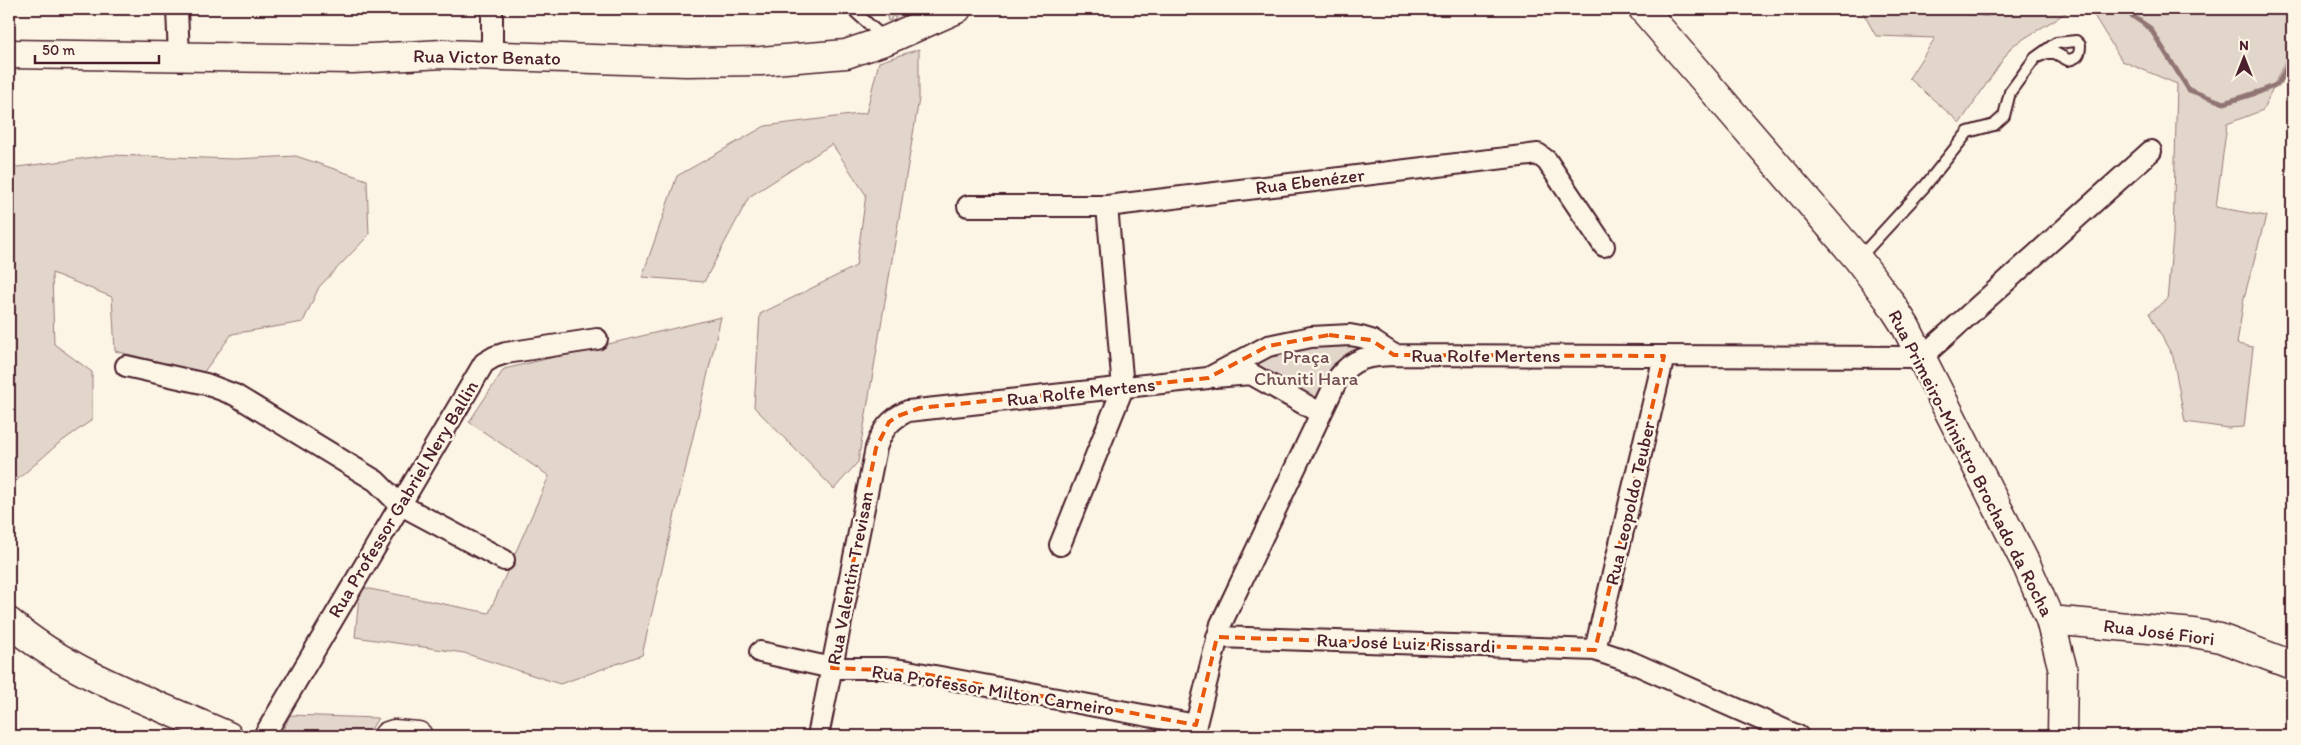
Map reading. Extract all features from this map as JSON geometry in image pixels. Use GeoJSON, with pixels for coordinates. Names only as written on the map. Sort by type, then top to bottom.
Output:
{"type":"FeatureCollection","features":[{"type":"Feature","properties":{"kind":"street"},"geometry":{"type":"LineString","coordinates":[[177,9],[179,57]]}},
{"type":"Feature","properties":{"kind":"street"},"geometry":{"type":"LineString","coordinates":[[492,9],[492,54]]}},
{"type":"Feature","properties":{"kind":"street","name":"Rua Victor Benato"},"geometry":{"type":"LineString","coordinates":[[9,54],[353,59],[443,54],[492,54],[686,62],[761,61],[846,54],[887,40],[956,9]]}},
{"type":"Feature","properties":{"kind":"street","name":"Rua Primeiro-Ministro Brochado da Rocha"},"geometry":{"type":"LineString","coordinates":[[1643,9],[1858,259],[1888,299],[1922,357],[2027,566],[2050,620],[2062,670],[2062,736]]}},
{"type":"Feature","properties":{"kind":"street"},"geometry":{"type":"LineString","coordinates":[[1922,357],[2151,151]]}},
{"type":"Feature","properties":{"kind":"street","name":"Rua Ebenézer"},"geometry":{"type":"LineString","coordinates":[[968,206],[1107,206],[1538,154],[1547,161],[1604,246]]}},
{"type":"Feature","properties":{"kind":"street"},"geometry":{"type":"LineString","coordinates":[[1060,545],[1123,388],[1107,206]]}},
{"type":"Feature","properties":{"kind":"street","name":"Rua Rolfe Mertens"},"geometry":{"type":"LineString","coordinates":[[889,422],[903,413],[920,408],[1208,378],[1268,346],[1311,337],[1361,337],[1371,340],[1394,355],[1922,357]]}},
{"type":"Feature","properties":{"kind":"street","name":"Rua Professor Gabriel Nery Ballin"},"geometry":{"type":"LineString","coordinates":[[264,736],[399,504],[484,363],[494,356],[506,353],[597,339]]}},
{"type":"Feature","properties":{"kind":"street"},"geometry":{"type":"LineString","coordinates":[[1194,730],[1218,637],[1229,606],[1320,412],[1338,378],[1350,364],[1369,356],[1394,355]]}},
{"type":"Feature","properties":{"kind":"street","name":"Rua Leopoldo Teuber"},"geometry":{"type":"LineString","coordinates":[[1595,650],[1664,356]]}},
{"type":"Feature","properties":{"kind":"street"},"geometry":{"type":"LineString","coordinates":[[126,366],[206,384],[235,395],[376,481],[399,504],[504,560]]}},
{"type":"Feature","properties":{"kind":"street"},"geometry":{"type":"LineString","coordinates":[[1208,378],[1251,374],[1320,412]]}},
{"type":"Feature","properties":{"kind":"street","name":"Rua Valentin Trevisan"},"geometry":{"type":"LineString","coordinates":[[818,736],[876,448],[880,436],[889,422]]}},
{"type":"Feature","properties":{"kind":"street","name":"Rua José Fiori"},"geometry":{"type":"LineString","coordinates":[[2050,620],[2168,630],[2203,635],[2255,650],[2292,665]]}},
{"type":"Feature","properties":{"kind":"street"},"geometry":{"type":"LineString","coordinates":[[9,622],[41,646],[78,668],[228,736]]}},
{"type":"Feature","properties":{"kind":"street","name":"Rua José Luiz Rissardi"},"geometry":{"type":"LineString","coordinates":[[1218,637],[1595,650],[1631,662],[1798,736]]}},
{"type":"Feature","properties":{"kind":"street","name":"Rua Professor Milton Carneiro"},"geometry":{"type":"LineString","coordinates":[[760,652],[832,668],[886,668],[1194,730]]}},
{"type":"Feature","properties":{"kind":"street"},"geometry":{"type":"LineString","coordinates":[[388,736],[394,734],[418,736]]}},
{"type":"Feature","properties":{"kind":"lane"},"geometry":{"type":"LineString","coordinates":[[852,9],[887,40]]}},
{"type":"Feature","properties":{"kind":"lane"},"geometry":{"type":"LineString","coordinates":[[1858,259],[1925,186],[1968,132],[1994,125],[2004,116],[2010,92],[2035,58]]}},
{"type":"Feature","properties":{"kind":"highlighted area"},"geometry":{"type":"Polygon","coordinates":[[[1329,335],[1371,340],[1394,355],[1664,356],[1595,650],[1217,637],[1196,725],[908,671],[832,668],[876,448],[889,422],[898,416],[920,408],[1208,378],[1268,346],[1329,335]]]}},
{"type":"Feature","properties":{"kind":"green space"},"geometry":{"type":"Polygon","coordinates":[[[903,9],[916,12],[924,19],[903,15],[903,20],[898,25],[893,14],[891,20],[888,21],[885,10],[903,9]]]}},
{"type":"Feature","properties":{"kind":"green space"},"geometry":{"type":"Polygon","coordinates":[[[1861,9],[2072,9],[2012,46],[1960,123],[1909,78],[1935,38],[1876,36],[1861,9]]]}},
{"type":"Feature","properties":{"kind":"green space"},"geometry":{"type":"Polygon","coordinates":[[[2090,9],[2292,9],[2292,45],[2263,110],[2227,124],[2216,207],[2266,216],[2244,298],[2237,344],[2253,347],[2244,427],[2228,428],[2185,422],[2173,357],[2149,313],[2167,300],[2173,237],[2177,84],[2122,61],[2090,9]]]}},
{"type":"Feature","properties":{"kind":"green space"},"geometry":{"type":"Polygon","coordinates":[[[919,49],[919,99],[858,462],[834,489],[754,407],[760,314],[856,266],[866,195],[832,144],[749,197],[704,282],[642,277],[677,176],[765,126],[866,113],[879,62],[919,49]]]}},
{"type":"Feature","properties":{"kind":"green space"},"geometry":{"type":"Polygon","coordinates":[[[111,155],[235,159],[296,156],[367,180],[369,235],[319,287],[303,322],[232,334],[203,373],[115,351],[112,297],[52,273],[54,344],[92,372],[92,420],[58,444],[9,487],[9,168],[111,155]]]}},
{"type":"Feature","properties":{"kind":"green space"},"geometry":{"type":"Polygon","coordinates":[[[721,317],[642,655],[560,684],[464,653],[355,637],[360,587],[489,613],[549,476],[469,422],[504,369],[721,317]]]}},
{"type":"Feature","properties":{"kind":"green space","name":"Praça Chuniti Hara"},"geometry":{"type":"Polygon","coordinates":[[[1358,344],[1364,349],[1333,364],[1315,399],[1261,368],[1252,366],[1279,348],[1358,344]]]}},
{"type":"Feature","properties":{"kind":"green space"},"geometry":{"type":"Polygon","coordinates":[[[290,715],[378,718],[367,736],[283,736],[283,730],[290,715]]]}},
{"type":"Feature","properties":{"kind":"waterway"},"geometry":{"type":"LineString","coordinates":[[1930,9],[1985,14],[2021,9]]}},
{"type":"Feature","properties":{"kind":"waterway"},"geometry":{"type":"LineString","coordinates":[[2122,9],[2150,28],[2189,90],[2224,103],[2278,84],[2292,55]]}}]}
